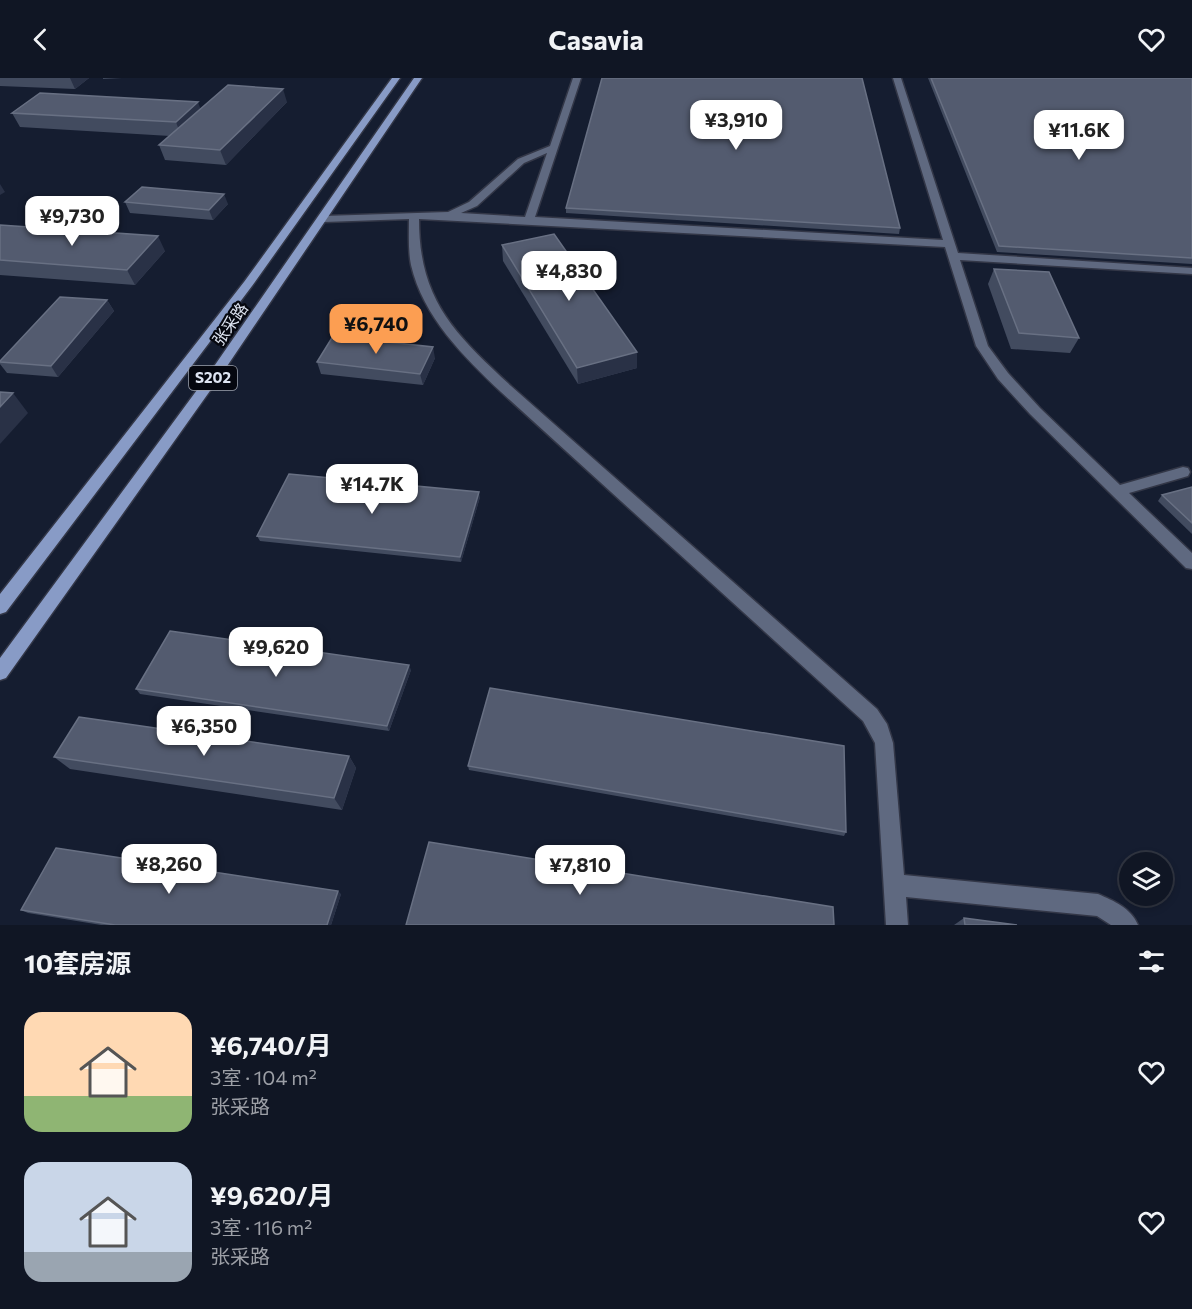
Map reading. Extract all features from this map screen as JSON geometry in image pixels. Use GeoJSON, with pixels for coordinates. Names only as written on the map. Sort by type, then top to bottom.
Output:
{"type":"FeatureCollection","features":[{"type":"Feature","properties":{"kind":"main road","name":"张采路"},"geometry":{"type":"LineString","coordinates":[[0,607],[248,284],[396,78]]}},
{"type":"Feature","properties":{"kind":"main road","name":"张采路"},"geometry":{"type":"LineString","coordinates":[[0,672],[134,490],[324,219],[417,78]]}},
{"type":"Feature","properties":{"kind":"lane"},"geometry":{"type":"LineString","coordinates":[[529,220],[577,78]]}},
{"type":"Feature","properties":{"kind":"lane"},"geometry":{"type":"LineString","coordinates":[[897,78],[977,334],[991,360],[1035,411],[1192,563]]}},
{"type":"Feature","properties":{"kind":"lane"},"geometry":{"type":"LineString","coordinates":[[324,219],[455,213],[468,208],[516,165],[536,153],[554,147]]}},
{"type":"Feature","properties":{"kind":"lane"},"geometry":{"type":"LineString","coordinates":[[439,215],[950,250],[1192,272]]}},
{"type":"Feature","properties":{"kind":"lane"},"geometry":{"type":"LineString","coordinates":[[414,216],[415,256],[420,279],[433,305],[468,352],[506,389],[870,715],[884,743],[897,925]]}},
{"type":"Feature","properties":{"kind":"lane"},"geometry":{"type":"LineString","coordinates":[[1117,491],[1183,472]]}},
{"type":"Feature","properties":{"kind":"lane"},"geometry":{"type":"LineString","coordinates":[[894,885],[1098,905],[1113,912],[1127,925]]}},
{"type":"Feature","properties":{"kind":"building"},"geometry":{"type":"Polygon","coordinates":[[[602,78],[862,78],[900,228],[566,208],[602,78]]]}},
{"type":"Feature","properties":{"kind":"building"},"geometry":{"type":"Polygon","coordinates":[[[931,78],[1192,78],[1192,258],[999,246],[931,78]]]}},
{"type":"Feature","properties":{"kind":"building"},"geometry":{"type":"Polygon","coordinates":[[[228,85],[283,89],[220,150],[159,145],[228,85]]]}},
{"type":"Feature","properties":{"kind":"building"},"geometry":{"type":"Polygon","coordinates":[[[40,93],[198,102],[176,122],[12,113],[40,93]]]}},
{"type":"Feature","properties":{"kind":"building"},"geometry":{"type":"Polygon","coordinates":[[[142,187],[224,194],[209,210],[125,202],[142,187]]]}},
{"type":"Feature","properties":{"kind":"building"},"geometry":{"type":"Polygon","coordinates":[[[0,225],[158,236],[127,270],[0,260],[0,225]]]}},
{"type":"Feature","properties":{"kind":"building"},"geometry":{"type":"Polygon","coordinates":[[[554,234],[637,352],[577,368],[502,245],[554,234]]]}},
{"type":"Feature","properties":{"kind":"building"},"geometry":{"type":"Polygon","coordinates":[[[994,269],[1049,272],[1079,338],[1019,333],[994,269]]]}},
{"type":"Feature","properties":{"kind":"building"},"geometry":{"type":"Polygon","coordinates":[[[60,297],[107,300],[51,366],[0,362],[0,361],[60,297]]]}},
{"type":"Feature","properties":{"kind":"building"},"geometry":{"type":"Polygon","coordinates":[[[333,336],[433,347],[420,374],[317,362],[333,336]]]}},
{"type":"Feature","properties":{"kind":"building"},"geometry":{"type":"Polygon","coordinates":[[[0,392],[13,393],[0,407],[0,392]]]}},
{"type":"Feature","properties":{"kind":"building"},"geometry":{"type":"Polygon","coordinates":[[[289,474],[479,492],[460,557],[257,536],[289,474]]]}},
{"type":"Feature","properties":{"kind":"building"},"geometry":{"type":"Polygon","coordinates":[[[1192,487],[1192,523],[1162,495],[1192,487]]]}},
{"type":"Feature","properties":{"kind":"building"},"geometry":{"type":"Polygon","coordinates":[[[170,631],[409,665],[387,726],[136,689],[170,631]]]}},
{"type":"Feature","properties":{"kind":"building"},"geometry":{"type":"Polygon","coordinates":[[[490,688],[844,746],[846,832],[468,766],[490,688]]]}},
{"type":"Feature","properties":{"kind":"building"},"geometry":{"type":"Polygon","coordinates":[[[79,717],[349,756],[334,798],[54,757],[79,717]]]}},
{"type":"Feature","properties":{"kind":"building"},"geometry":{"type":"Polygon","coordinates":[[[429,842],[833,907],[834,925],[406,925],[429,842]]]}},
{"type":"Feature","properties":{"kind":"building"},"geometry":{"type":"Polygon","coordinates":[[[56,848],[338,891],[327,925],[115,925],[21,910],[56,848]]]}},
{"type":"Feature","properties":{"kind":"building"},"geometry":{"type":"Polygon","coordinates":[[[964,918],[1017,925],[965,925],[964,918]]]}}]}
